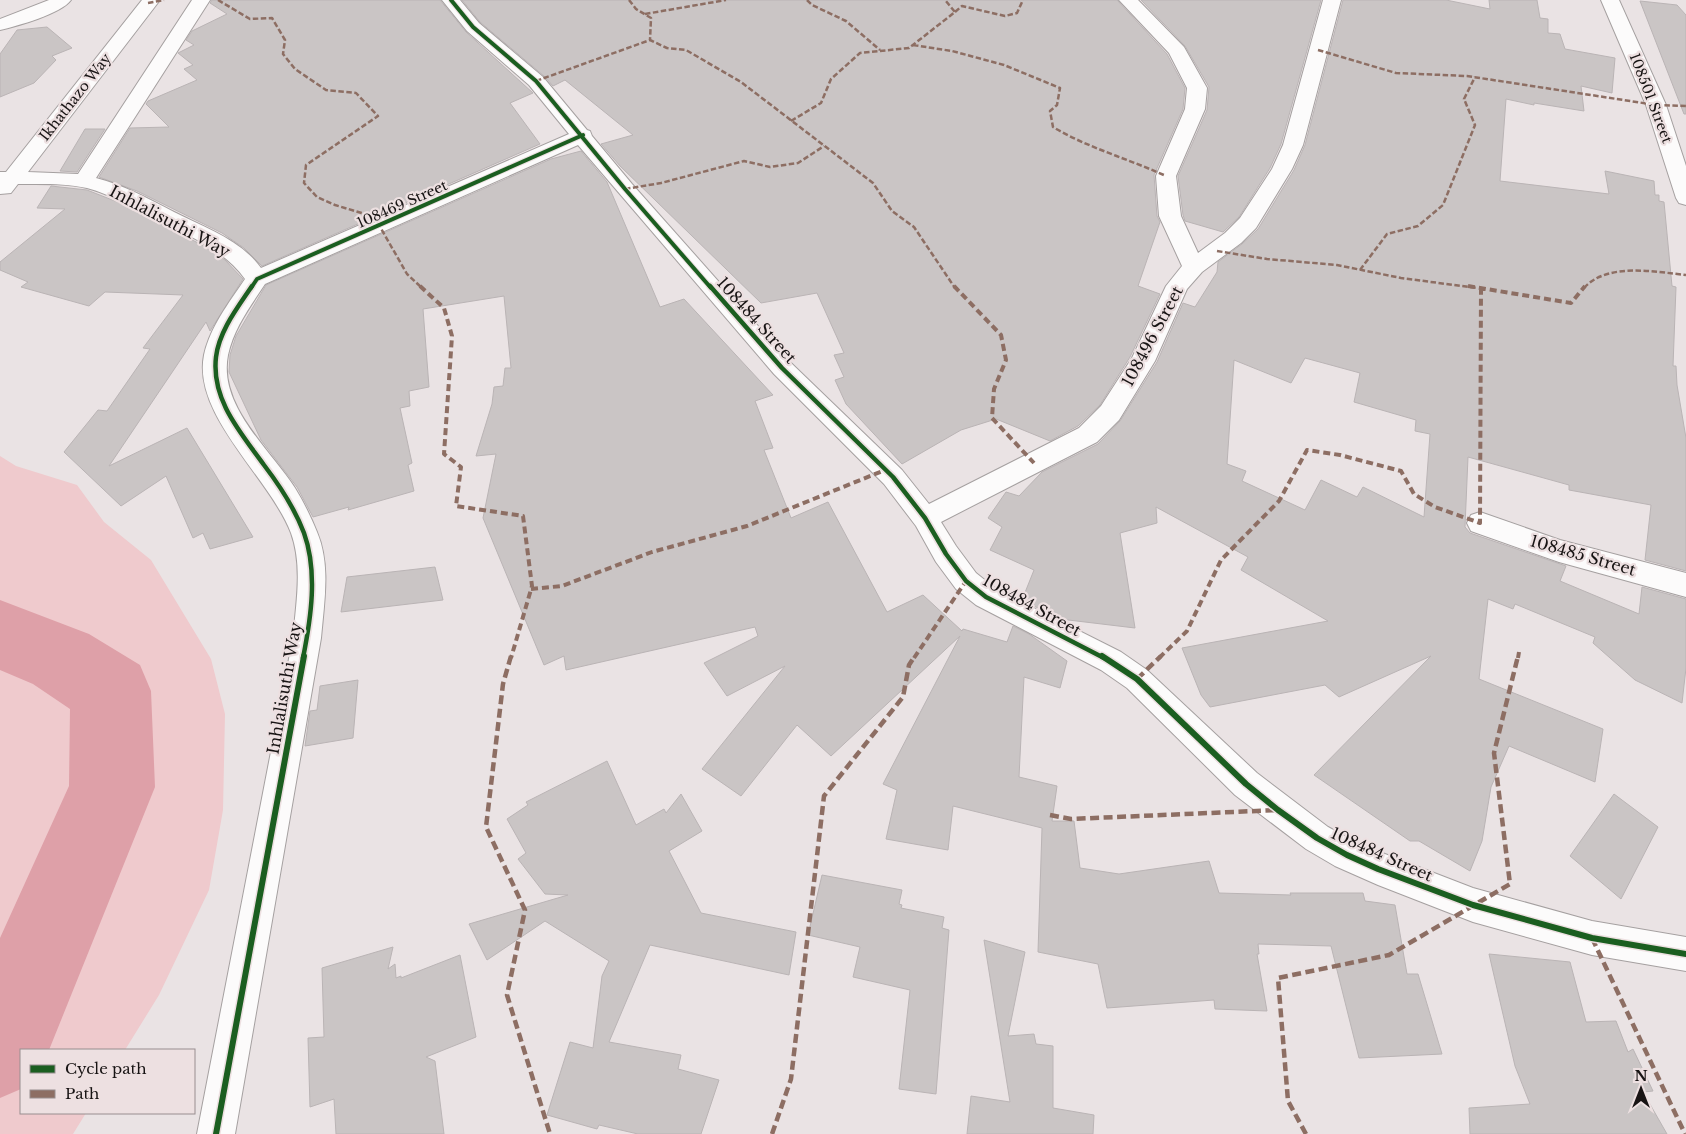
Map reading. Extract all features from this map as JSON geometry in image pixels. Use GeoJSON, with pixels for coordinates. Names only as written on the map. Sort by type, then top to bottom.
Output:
{"type":"FeatureCollection","features":[{"type":"Feature","properties":{"kind":"street"},"geometry":{"type":"LineString","coordinates":[[0,25],[42,10],[62,0]]}},
{"type":"Feature","properties":{"kind":"street","name":"Ikhathazo Way"},"geometry":{"type":"LineString","coordinates":[[4,183],[151,0]]}},
{"type":"Feature","properties":{"kind":"street"},"geometry":{"type":"LineString","coordinates":[[84,181],[201,0]]}},
{"type":"Feature","properties":{"kind":"street","name":"108484 Street"},"geometry":{"type":"LineString","coordinates":[[451,0],[473,27],[536,81],[583,135],[625,189],[782,368],[893,477],[925,518],[946,554],[966,582],[986,597],[1111,661],[1137,679],[1246,784],[1317,838],[1378,869],[1473,906],[1592,938],[1686,954]]}},
{"type":"Feature","properties":{"kind":"street"},"geometry":{"type":"LineString","coordinates":[[1128,0],[1176,52],[1197,88],[1195,109],[1166,176],[1170,216],[1194,267]]}},
{"type":"Feature","properties":{"kind":"street","name":"108496 Street"},"geometry":{"type":"LineString","coordinates":[[925,518],[1088,435],[1110,413],[1143,361],[1177,286],[1194,267],[1233,238],[1248,223],[1282,169],[1293,144],[1332,0]]}},
{"type":"Feature","properties":{"kind":"street","name":"108501 Street"},"geometry":{"type":"LineString","coordinates":[[1610,0],[1656,105],[1686,198]]}},
{"type":"Feature","properties":{"kind":"street","name":"108469 Street"},"geometry":{"type":"LineString","coordinates":[[257,279],[583,135]]}},
{"type":"Feature","properties":{"kind":"street","name":"Inhlalisuthi Way"},"geometry":{"type":"LineString","coordinates":[[4,183],[55,178],[84,181],[111,188],[209,238],[233,253],[247,265],[257,279],[226,323],[218,343],[214,365],[215,383],[224,408],[242,438],[290,502],[304,534],[313,573],[307,638],[216,1134]]}},
{"type":"Feature","properties":{"kind":"street","name":"108485 Street"},"geometry":{"type":"LineString","coordinates":[[1480,523],[1559,551],[1686,584]]}},
{"type":"Feature","properties":{"kind":"shaded area"},"geometry":{"type":"Polygon","coordinates":[[[0,456],[16,466],[77,485],[104,522],[151,560],[211,659],[225,714],[223,810],[209,890],[159,995],[126,1049],[20,1049],[20,1114],[85,1114],[73,1134],[0,1134],[0,456]]]}},
{"type":"Feature","properties":{"kind":"building"},"geometry":{"type":"Polygon","coordinates":[[[212,0],[440,0],[466,32],[533,93],[510,103],[540,144],[262,266],[244,248],[222,233],[137,191],[99,177],[130,128],[169,127],[146,104],[148,101],[197,80],[184,69],[193,65],[178,53],[194,45],[186,40],[192,31],[227,14],[210,3],[212,0]]]}},
{"type":"Feature","properties":{"kind":"building"},"geometry":{"type":"Polygon","coordinates":[[[462,0],[1117,0],[1167,54],[1185,88],[1183,109],[1154,175],[1157,216],[1160,222],[1138,286],[1160,294],[1130,357],[1100,405],[1078,426],[1050,441],[996,419],[961,430],[902,464],[846,404],[835,380],[844,377],[834,355],[844,353],[817,293],[761,303],[620,166],[601,144],[633,135],[565,80],[553,86],[544,76],[480,22],[462,0]]]}},
{"type":"Feature","properties":{"kind":"building"},"geometry":{"type":"Polygon","coordinates":[[[1141,0],[1321,0],[1281,144],[1270,168],[1239,217],[1223,232],[1185,221],[1178,176],[1207,110],[1209,87],[1185,46],[1141,0]]]}},
{"type":"Feature","properties":{"kind":"building"},"geometry":{"type":"Polygon","coordinates":[[[1343,0],[1446,0],[1490,9],[1489,0],[1537,0],[1540,18],[1548,19],[1548,33],[1560,34],[1565,49],[1615,58],[1612,93],[1581,86],[1584,111],[1534,103],[1534,105],[1506,99],[1500,181],[1609,194],[1605,171],[1654,181],[1655,195],[1659,195],[1659,201],[1664,202],[1672,286],[1676,287],[1673,366],[1676,366],[1677,385],[1686,438],[1686,571],[1645,560],[1651,505],[1569,490],[1569,485],[1468,457],[1465,527],[1470,533],[1566,566],[1560,581],[1639,614],[1642,587],[1686,599],[1686,668],[1682,703],[1635,680],[1593,643],[1595,637],[1515,604],[1513,609],[1488,599],[1479,679],[1603,729],[1595,782],[1509,746],[1491,787],[1482,841],[1470,871],[1419,841],[1410,841],[1314,775],[1431,656],[1339,697],[1325,685],[1210,707],[1201,695],[1182,648],[1328,621],[1241,570],[1248,557],[1156,507],[1157,523],[1120,533],[1135,628],[1060,619],[1022,600],[1034,570],[990,550],[1002,527],[988,518],[1006,492],[1019,496],[1042,472],[1098,444],[1120,421],[1157,362],[1183,303],[1195,307],[1217,272],[1218,262],[1258,229],[1294,170],[1305,145],[1343,0]],[[1305,358],[1291,383],[1234,360],[1227,464],[1246,471],[1242,481],[1305,510],[1321,480],[1357,497],[1363,487],[1424,517],[1430,434],[1415,431],[1416,420],[1354,402],[1360,373],[1305,358]]]}},
{"type":"Feature","properties":{"kind":"building"},"geometry":{"type":"Polygon","coordinates":[[[1640,1],[1677,5],[1686,15],[1686,114],[1684,114],[1640,1]]]}},
{"type":"Feature","properties":{"kind":"building"},"geometry":{"type":"Polygon","coordinates":[[[47,27],[72,48],[52,56],[56,60],[34,83],[0,97],[0,54],[17,30],[47,27]]]}},
{"type":"Feature","properties":{"kind":"building"},"geometry":{"type":"Polygon","coordinates":[[[85,129],[105,129],[77,172],[60,171],[85,129]]]}},
{"type":"Feature","properties":{"kind":"building"},"geometry":{"type":"Polygon","coordinates":[[[581,151],[607,182],[660,307],[684,299],[773,395],[755,401],[773,448],[764,450],[791,518],[828,502],[887,612],[923,595],[962,631],[963,629],[1007,642],[1013,626],[1029,634],[1067,661],[1060,688],[1024,677],[1019,777],[1057,786],[1052,821],[1074,821],[1080,868],[1119,874],[1209,861],[1219,893],[1291,895],[1290,893],[1363,893],[1365,901],[1395,905],[1407,974],[1418,974],[1442,1054],[1359,1058],[1331,946],[1258,944],[1259,954],[1257,954],[1267,1011],[1215,1009],[1214,1000],[1107,1008],[1098,964],[1038,952],[1042,828],[953,806],[948,850],[886,839],[897,790],[883,784],[960,636],[831,756],[797,725],[741,796],[702,769],[785,666],[727,696],[704,663],[758,636],[755,627],[566,670],[564,656],[544,665],[483,518],[496,454],[476,456],[492,404],[494,387],[503,386],[505,368],[511,368],[504,296],[423,309],[429,387],[409,391],[410,406],[400,408],[412,463],[408,465],[414,491],[348,510],[349,507],[313,517],[297,487],[261,440],[229,372],[230,355],[236,336],[266,285],[551,159],[581,151]]]}},
{"type":"Feature","properties":{"kind":"building"},"geometry":{"type":"Polygon","coordinates":[[[51,186],[87,190],[120,203],[202,245],[225,260],[243,279],[210,331],[206,322],[109,466],[187,428],[253,537],[210,549],[203,533],[193,538],[166,476],[121,506],[64,452],[98,410],[107,411],[150,349],[143,348],[183,295],[105,292],[89,306],[21,287],[28,282],[0,270],[0,262],[65,209],[37,208],[51,186]]]}},
{"type":"Feature","properties":{"kind":"building"},"geometry":{"type":"Polygon","coordinates":[[[435,567],[443,600],[341,612],[347,577],[435,567]]]}},
{"type":"Feature","properties":{"kind":"building"},"geometry":{"type":"Polygon","coordinates":[[[358,680],[353,738],[305,746],[310,711],[317,710],[320,686],[358,680]]]}},
{"type":"Feature","properties":{"kind":"building"},"geometry":{"type":"Polygon","coordinates":[[[607,761],[636,825],[664,809],[666,813],[681,794],[702,831],[669,851],[701,913],[796,932],[789,975],[650,945],[609,1042],[681,1055],[678,1069],[719,1080],[701,1134],[638,1134],[599,1125],[597,1129],[547,1115],[570,1042],[593,1048],[602,976],[609,961],[545,921],[487,960],[469,924],[568,895],[545,894],[518,859],[526,853],[507,819],[528,805],[526,802],[607,761]]]}},
{"type":"Feature","properties":{"kind":"building"},"geometry":{"type":"Polygon","coordinates":[[[1614,794],[1658,827],[1621,899],[1570,856],[1614,794]]]}},
{"type":"Feature","properties":{"kind":"building"},"geometry":{"type":"Polygon","coordinates":[[[822,875],[902,890],[899,904],[902,905],[901,908],[944,917],[942,928],[949,930],[936,1094],[899,1089],[910,990],[853,977],[860,947],[808,935],[822,875]]]}},
{"type":"Feature","properties":{"kind":"building"},"geometry":{"type":"Polygon","coordinates":[[[984,940],[1025,952],[1008,1036],[1034,1034],[1036,1044],[1053,1046],[1053,1108],[1094,1115],[1093,1134],[967,1134],[971,1096],[1010,1102],[984,940]]]}},
{"type":"Feature","properties":{"kind":"building"},"geometry":{"type":"Polygon","coordinates":[[[393,947],[388,969],[395,964],[396,978],[401,976],[401,978],[460,955],[476,1037],[426,1057],[435,1061],[444,1134],[336,1134],[334,1099],[310,1107],[308,1038],[324,1037],[322,968],[393,947]]]}},
{"type":"Feature","properties":{"kind":"building"},"geometry":{"type":"Polygon","coordinates":[[[1489,954],[1570,962],[1586,1022],[1616,1021],[1628,1052],[1633,1049],[1653,1091],[1643,1092],[1667,1134],[1470,1134],[1469,1108],[1530,1104],[1515,1066],[1489,954]]]}},
{"type":"Feature","properties":{"kind":"waterway"},"geometry":{"type":"LineString","coordinates":[[0,634],[61,659],[111,691],[112,787],[0,1049]]}},
{"type":"Feature","properties":{"kind":"marked path"},"geometry":{"type":"LineString","coordinates":[[148,3],[164,0]]}},
{"type":"Feature","properties":{"kind":"marked path"},"geometry":{"type":"LineString","coordinates":[[218,0],[250,19],[272,18],[285,40],[283,54],[295,69],[326,90],[356,93],[378,116],[306,165],[304,183],[317,197],[335,205],[365,214],[379,225],[407,274],[444,308],[452,336],[444,454],[461,467],[456,506],[523,516],[532,586],[503,684],[486,827],[525,910],[507,995],[550,1134]]}},
{"type":"Feature","properties":{"kind":"marked path"},"geometry":{"type":"LineString","coordinates":[[629,0],[636,9],[651,18],[650,40]]}},
{"type":"Feature","properties":{"kind":"marked path"},"geometry":{"type":"LineString","coordinates":[[645,14],[726,0]]}},
{"type":"Feature","properties":{"kind":"marked path"},"geometry":{"type":"LineString","coordinates":[[807,0],[812,5],[846,21],[880,50]]}},
{"type":"Feature","properties":{"kind":"marked path"},"geometry":{"type":"LineString","coordinates":[[791,121],[821,103],[831,79],[860,53],[909,48],[955,12],[945,0]]}},
{"type":"Feature","properties":{"kind":"marked path"},"geometry":{"type":"LineString","coordinates":[[955,12],[962,6],[1005,16],[1017,13],[1023,0]]}},
{"type":"Feature","properties":{"kind":"marked path"},"geometry":{"type":"LineString","coordinates":[[536,81],[650,40],[667,48],[686,50],[741,82],[873,183],[892,211],[914,227],[950,282],[1001,335],[1006,360],[994,389],[992,418],[1034,463]]}},
{"type":"Feature","properties":{"kind":"marked path"},"geometry":{"type":"LineString","coordinates":[[913,45],[952,51],[1004,65],[1060,88],[1057,105],[1050,111],[1053,127],[1073,139],[1134,161],[1166,176]]}},
{"type":"Feature","properties":{"kind":"marked path"},"geometry":{"type":"LineString","coordinates":[[1318,50],[1396,73],[1467,76],[1656,105],[1686,106]]}},
{"type":"Feature","properties":{"kind":"marked path"},"geometry":{"type":"LineString","coordinates":[[1360,270],[1387,234],[1418,226],[1443,205],[1475,125],[1464,99],[1475,77]]}},
{"type":"Feature","properties":{"kind":"marked path"},"geometry":{"type":"LineString","coordinates":[[625,189],[661,183],[744,161],[770,167],[798,163],[824,146]]}},
{"type":"Feature","properties":{"kind":"marked path"},"geometry":{"type":"LineString","coordinates":[[1217,251],[1267,259],[1337,265],[1401,278],[1474,287],[1571,303],[1590,281],[1625,269],[1686,275]]}},
{"type":"Feature","properties":{"kind":"marked path"},"geometry":{"type":"LineString","coordinates":[[1137,679],[1187,631],[1221,560],[1279,501],[1307,450],[1340,455],[1401,471],[1414,494],[1435,507],[1480,523],[1481,288]]}},
{"type":"Feature","properties":{"kind":"marked path"},"geometry":{"type":"LineString","coordinates":[[531,589],[562,586],[652,552],[747,526],[885,470]]}},
{"type":"Feature","properties":{"kind":"marked path"},"geometry":{"type":"LineString","coordinates":[[772,1134],[791,1079],[824,796],[903,697],[909,665],[966,581]]}},
{"type":"Feature","properties":{"kind":"marked path"},"geometry":{"type":"LineString","coordinates":[[1306,1134],[1288,1101],[1278,978],[1389,955],[1510,884],[1494,753],[1519,652]]}},
{"type":"Feature","properties":{"kind":"marked path"},"geometry":{"type":"LineString","coordinates":[[1050,815],[1071,819],[1278,810]]}},
{"type":"Feature","properties":{"kind":"marked path"},"geometry":{"type":"LineString","coordinates":[[1592,938],[1685,1134]]}},
{"type":"Feature","properties":{"kind":"cycle path"},"geometry":{"type":"LineString","coordinates":[[451,0],[473,27],[536,81],[625,189],[782,368],[893,477],[925,518],[946,554],[966,581],[986,597],[1111,661],[1137,679],[1246,784],[1317,838],[1347,855],[1378,869],[1473,905],[1592,938],[1686,954]]}},
{"type":"Feature","properties":{"kind":"cycle path"},"geometry":{"type":"LineString","coordinates":[[216,1134],[307,638],[312,584],[310,558],[304,532],[286,496],[227,413],[217,386],[216,356],[228,321],[257,279],[583,135]]}}]}
